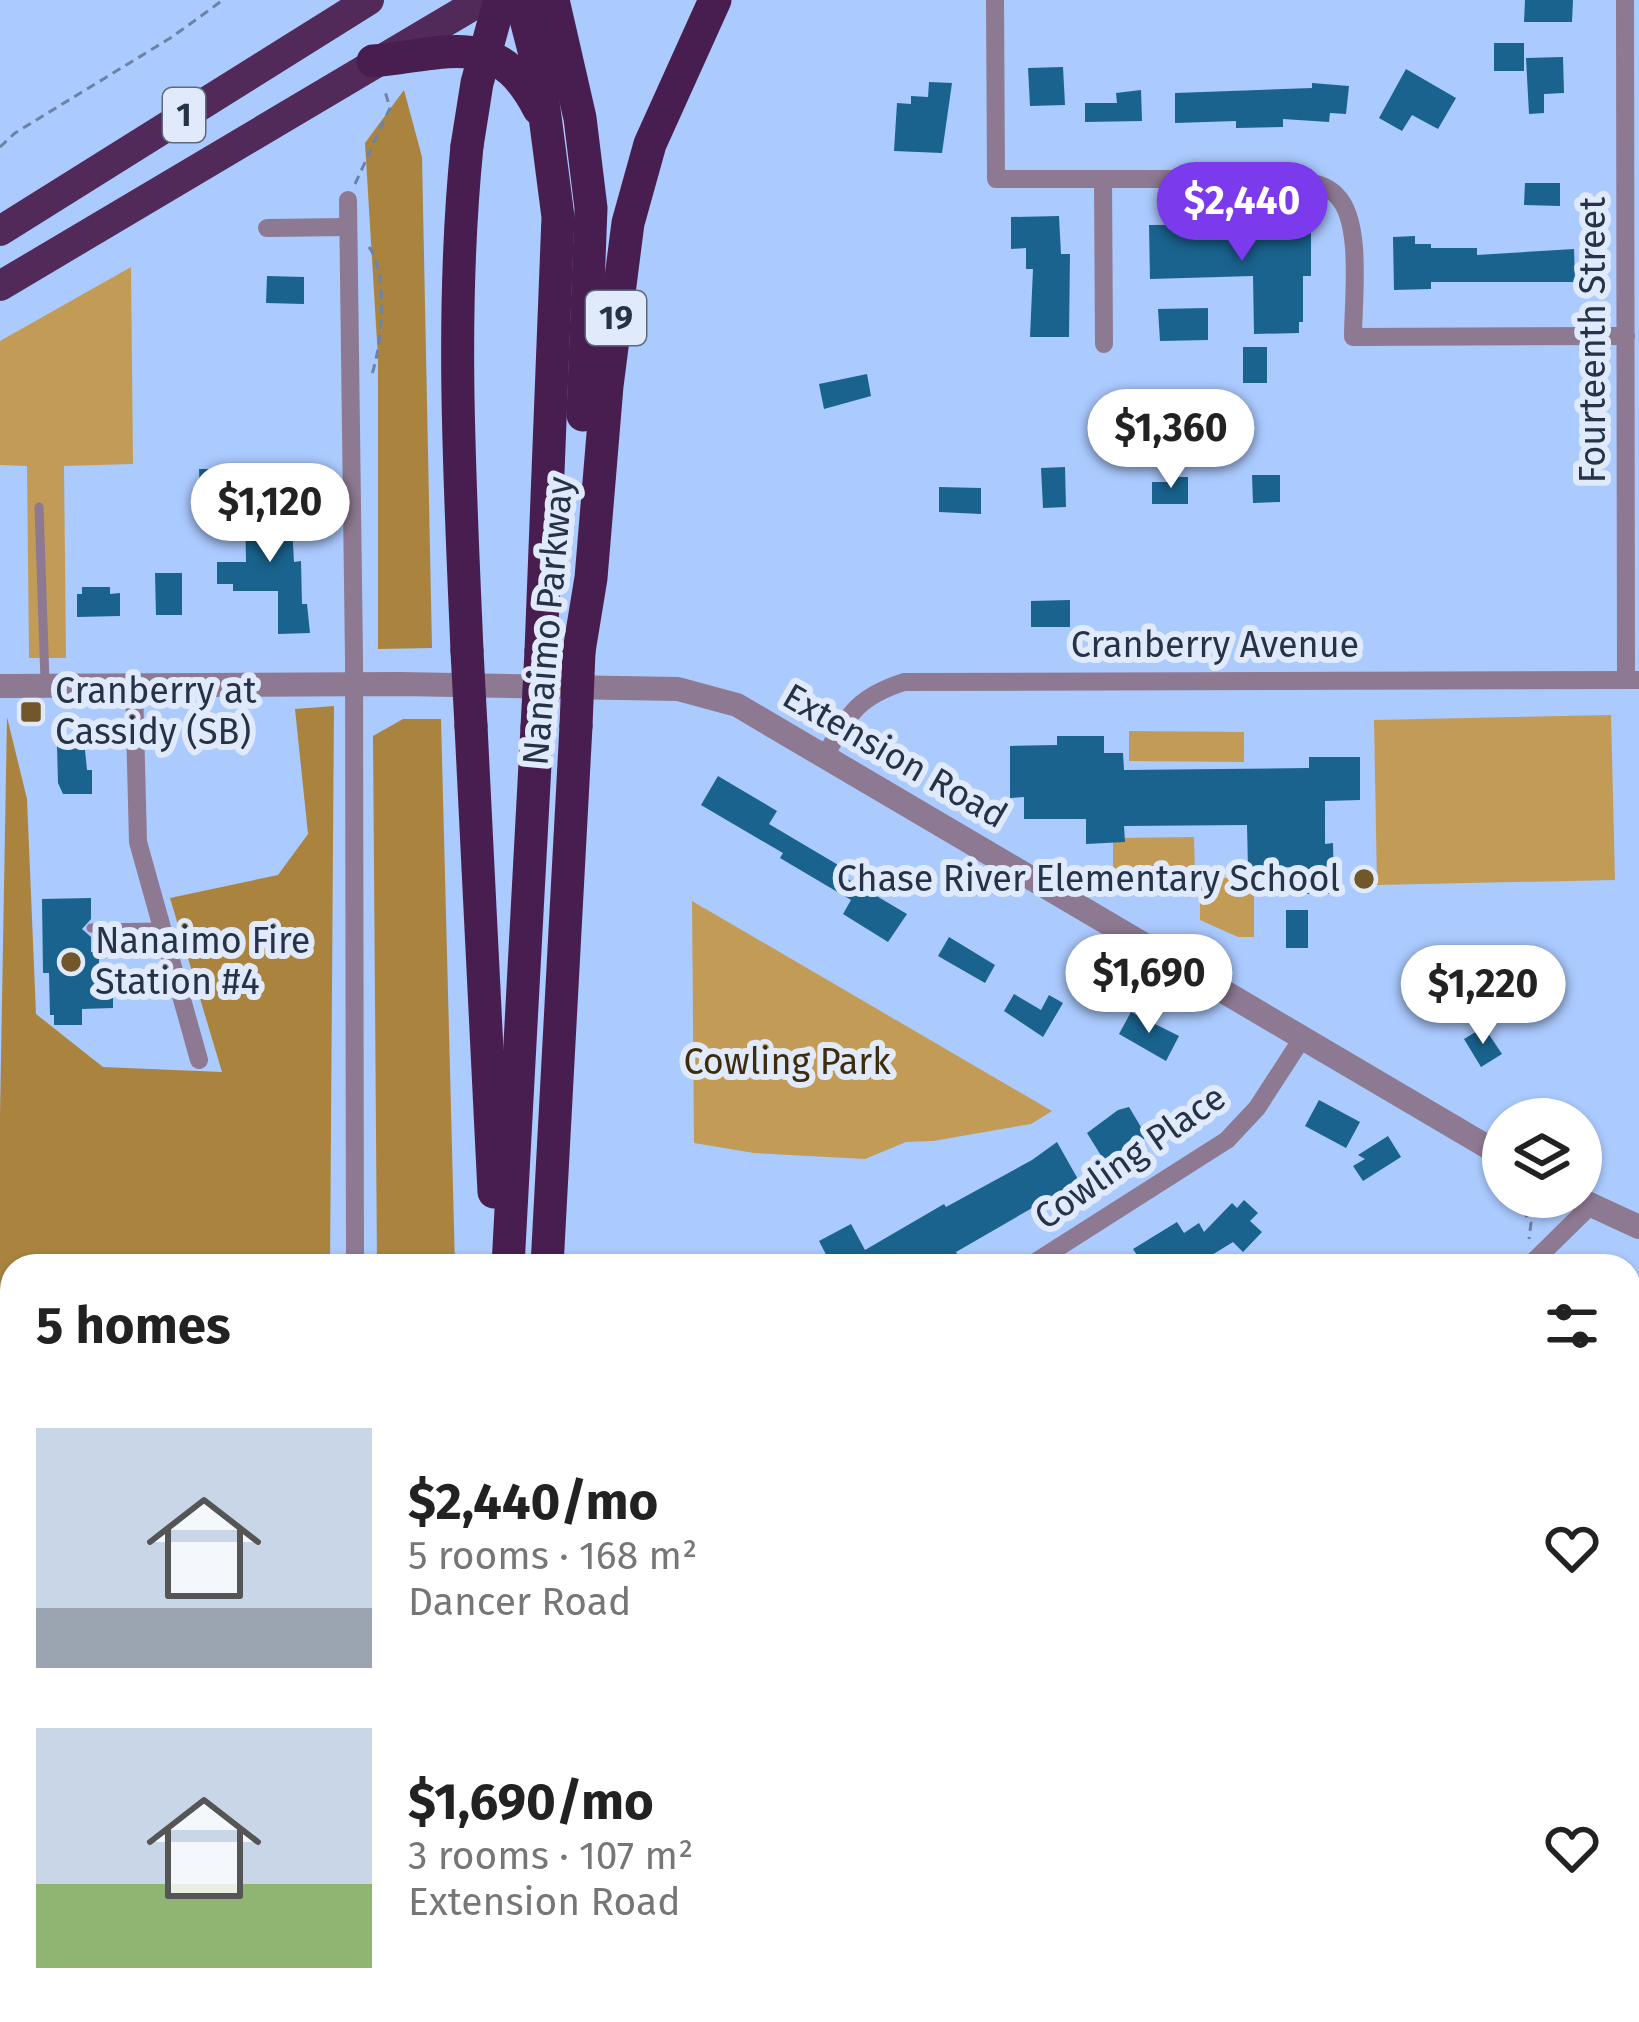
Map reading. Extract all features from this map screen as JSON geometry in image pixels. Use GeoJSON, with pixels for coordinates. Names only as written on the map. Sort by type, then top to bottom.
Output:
{"type":"FeatureCollection","features":[{"type":"Feature","properties":{"kind":"highway","name":"1"},"geometry":{"type":"LineString","coordinates":[[0,231],[369,0]]}},
{"type":"Feature","properties":{"kind":"highway","name":"1"},"geometry":{"type":"LineString","coordinates":[[0,286],[482,0]]}},
{"type":"Feature","properties":{"kind":"highway","name":"Nanaimo Parkway"},"geometry":{"type":"LineString","coordinates":[[492,1254],[494,1193],[456,332],[458,234],[467,146],[477,82],[500,0]]}},
{"type":"Feature","properties":{"kind":"highway"},"geometry":{"type":"LineString","coordinates":[[509,1254],[558,266],[555,174],[520,0]]}},
{"type":"Feature","properties":{"kind":"highway"},"geometry":{"type":"LineString","coordinates":[[554,0],[580,118],[591,208],[575,563],[580,651]]}},
{"type":"Feature","properties":{"kind":"highway","name":"Nanaimo Parkway"},"geometry":{"type":"LineString","coordinates":[[548,1254],[580,651],[628,224],[650,144],[716,0]]}},
{"type":"Feature","properties":{"kind":"highway"},"geometry":{"type":"LineString","coordinates":[[373,62],[462,50],[495,56],[526,84],[548,126]]}},
{"type":"Feature","properties":{"kind":"street"},"geometry":{"type":"LineString","coordinates":[[995,0],[996,179],[1293,179],[1317,183],[1335,193],[1347,208],[1353,232],[1353,337],[1626,336]]}},
{"type":"Feature","properties":{"kind":"street","name":"Fourteenth Street"},"geometry":{"type":"LineString","coordinates":[[1625,0],[1633,680]]}},
{"type":"Feature","properties":{"kind":"street"},"geometry":{"type":"LineString","coordinates":[[1103,179],[1104,344]]}},
{"type":"Feature","properties":{"kind":"street"},"geometry":{"type":"LineString","coordinates":[[348,200],[356,1254]]}},
{"type":"Feature","properties":{"kind":"street"},"geometry":{"type":"LineString","coordinates":[[267,228],[348,227]]}},
{"type":"Feature","properties":{"kind":"street","name":"Cranberry Avenue"},"geometry":{"type":"LineString","coordinates":[[825,756],[848,717],[871,692],[904,682],[1633,680]]}},
{"type":"Feature","properties":{"kind":"street"},"geometry":{"type":"LineString","coordinates":[[0,686],[354,684]]}},
{"type":"Feature","properties":{"kind":"street","name":"Extension Road"},"geometry":{"type":"LineString","coordinates":[[354,684],[679,688],[737,705],[1482,1144]]}},
{"type":"Feature","properties":{"kind":"street"},"geometry":{"type":"LineString","coordinates":[[134,686],[139,842],[199,1060]]}},
{"type":"Feature","properties":{"kind":"street","name":"Cowling Place"},"geometry":{"type":"LineString","coordinates":[[1048,1254],[1227,1140],[1257,1108],[1303,1037]]}},
{"type":"Feature","properties":{"kind":"street"},"geometry":{"type":"LineString","coordinates":[[1602,1211],[1639,1227]]}},
{"type":"Feature","properties":{"kind":"street"},"geometry":{"type":"LineString","coordinates":[[1539,1254],[1569,1218]]}},
{"type":"Feature","properties":{"kind":"lane"},"geometry":{"type":"LineString","coordinates":[[39,507],[45,686]]}},
{"type":"Feature","properties":{"kind":"lane"},"geometry":{"type":"LineString","coordinates":[[91,928],[162,927]]}},
{"type":"Feature","properties":{"kind":"path"},"geometry":{"type":"LineString","coordinates":[[0,147],[223,0]]}},
{"type":"Feature","properties":{"kind":"path"},"geometry":{"type":"LineString","coordinates":[[348,200],[390,108],[373,62]]}},
{"type":"Feature","properties":{"kind":"path"},"geometry":{"type":"LineString","coordinates":[[1527,1245],[1528,1218]]}},
{"type":"Feature","properties":{"kind":"green space"},"geometry":{"type":"Polygon","coordinates":[[[131,267],[133,464],[64,466],[66,658],[29,658],[27,466],[0,465],[0,341],[131,267]]]}},
{"type":"Feature","properties":{"kind":"green space"},"geometry":{"type":"Polygon","coordinates":[[[1611,715],[1615,880],[1377,885],[1374,720],[1611,715]]]}},
{"type":"Feature","properties":{"kind":"green space"},"geometry":{"type":"Polygon","coordinates":[[[1129,731],[1244,732],[1244,762],[1129,761],[1129,731]]]}},
{"type":"Feature","properties":{"kind":"green space"},"geometry":{"type":"Polygon","coordinates":[[[1194,837],[1195,877],[1113,878],[1113,838],[1194,837]]]}},
{"type":"Feature","properties":{"kind":"green space"},"geometry":{"type":"Polygon","coordinates":[[[1200,878],[1254,878],[1254,937],[1238,937],[1200,920],[1200,878]]]}},
{"type":"Feature","properties":{"kind":"green space","name":"Cowling Park"},"geometry":{"type":"Polygon","coordinates":[[[692,901],[1052,1111],[1031,1124],[906,1142],[865,1159],[754,1153],[694,1143],[692,901]]]}},
{"type":"Feature","properties":{"kind":"shaded area"},"geometry":{"type":"Polygon","coordinates":[[[404,90],[422,157],[432,648],[378,649],[378,358],[365,143],[404,90]]]}},
{"type":"Feature","properties":{"kind":"shaded area"},"geometry":{"type":"Polygon","coordinates":[[[334,706],[330,1254],[0,1254],[7,717],[27,799],[36,1014],[103,1067],[222,1072],[170,898],[278,875],[308,834],[295,709],[334,706]]]}},
{"type":"Feature","properties":{"kind":"shaded area"},"geometry":{"type":"Polygon","coordinates":[[[403,719],[441,719],[455,1254],[377,1254],[373,736],[403,719]]]}},
{"type":"Feature","properties":{"kind":"building"},"geometry":{"type":"Polygon","coordinates":[[[1525,0],[1573,0],[1572,22],[1524,22],[1525,0]]]}},
{"type":"Feature","properties":{"kind":"building"},"geometry":{"type":"Polygon","coordinates":[[[1494,43],[1524,43],[1524,71],[1494,71],[1494,43]]]}},
{"type":"Feature","properties":{"kind":"building"},"geometry":{"type":"Polygon","coordinates":[[[1563,57],[1564,93],[1544,94],[1544,113],[1529,114],[1526,58],[1563,57]]]}},
{"type":"Feature","properties":{"kind":"building"},"geometry":{"type":"Polygon","coordinates":[[[1063,67],[1065,105],[1030,106],[1028,68],[1063,67]]]}},
{"type":"Feature","properties":{"kind":"building"},"geometry":{"type":"Polygon","coordinates":[[[1406,69],[1456,98],[1438,129],[1412,115],[1402,131],[1379,118],[1406,69]]]}},
{"type":"Feature","properties":{"kind":"building"},"geometry":{"type":"Polygon","coordinates":[[[929,82],[952,83],[942,153],[894,151],[897,103],[911,104],[911,96],[928,97],[929,82]]]}},
{"type":"Feature","properties":{"kind":"building"},"geometry":{"type":"Polygon","coordinates":[[[1312,83],[1349,86],[1346,114],[1330,113],[1329,122],[1283,119],[1283,127],[1236,128],[1236,121],[1175,123],[1175,93],[1312,88],[1312,83]]]}},
{"type":"Feature","properties":{"kind":"building"},"geometry":{"type":"Polygon","coordinates":[[[1141,90],[1142,121],[1085,122],[1085,103],[1117,103],[1116,93],[1141,90]]]}},
{"type":"Feature","properties":{"kind":"building"},"geometry":{"type":"Polygon","coordinates":[[[1525,183],[1560,183],[1560,206],[1524,205],[1525,183]]]}},
{"type":"Feature","properties":{"kind":"building"},"geometry":{"type":"Polygon","coordinates":[[[1059,216],[1061,254],[1070,254],[1069,337],[1030,337],[1033,269],[1026,269],[1026,248],[1011,249],[1011,217],[1059,216]]]}},
{"type":"Feature","properties":{"kind":"building"},"geometry":{"type":"Polygon","coordinates":[[[1311,224],[1311,276],[1303,276],[1299,333],[1254,334],[1253,276],[1150,279],[1149,225],[1311,224]]]}},
{"type":"Feature","properties":{"kind":"building"},"geometry":{"type":"Polygon","coordinates":[[[1415,236],[1415,244],[1477,248],[1477,255],[1574,249],[1575,282],[1431,282],[1431,289],[1394,290],[1393,237],[1415,236]]]}},
{"type":"Feature","properties":{"kind":"building"},"geometry":{"type":"Polygon","coordinates":[[[267,276],[304,277],[304,304],[266,303],[267,276]]]}},
{"type":"Feature","properties":{"kind":"building"},"geometry":{"type":"Polygon","coordinates":[[[1208,308],[1208,340],[1160,341],[1158,309],[1208,308]]]}},
{"type":"Feature","properties":{"kind":"building"},"geometry":{"type":"Polygon","coordinates":[[[1243,347],[1267,347],[1267,383],[1243,383],[1243,347]]]}},
{"type":"Feature","properties":{"kind":"building"},"geometry":{"type":"Polygon","coordinates":[[[867,374],[871,396],[824,409],[819,384],[867,374]]]}},
{"type":"Feature","properties":{"kind":"building"},"geometry":{"type":"Polygon","coordinates":[[[1065,467],[1066,507],[1043,508],[1041,468],[1065,467]]]}},
{"type":"Feature","properties":{"kind":"building"},"geometry":{"type":"Polygon","coordinates":[[[199,469],[250,469],[250,501],[200,501],[199,469]]]}},
{"type":"Feature","properties":{"kind":"building"},"geometry":{"type":"Polygon","coordinates":[[[1252,475],[1280,475],[1280,502],[1253,503],[1252,475]]]}},
{"type":"Feature","properties":{"kind":"building"},"geometry":{"type":"Polygon","coordinates":[[[1168,477],[1188,477],[1188,504],[1152,504],[1152,482],[1167,482],[1168,477]]]}},
{"type":"Feature","properties":{"kind":"building"},"geometry":{"type":"Polygon","coordinates":[[[939,487],[981,488],[981,514],[939,512],[939,487]]]}},
{"type":"Feature","properties":{"kind":"building"},"geometry":{"type":"Polygon","coordinates":[[[275,503],[275,509],[291,509],[294,562],[301,561],[302,604],[307,604],[310,633],[278,634],[278,591],[233,591],[233,584],[217,584],[217,562],[246,562],[245,504],[275,503]]]}},
{"type":"Feature","properties":{"kind":"building"},"geometry":{"type":"Polygon","coordinates":[[[155,573],[182,573],[182,615],[156,615],[155,573]]]}},
{"type":"Feature","properties":{"kind":"building"},"geometry":{"type":"Polygon","coordinates":[[[82,587],[110,587],[110,594],[120,593],[120,616],[77,617],[77,594],[82,594],[82,587]]]}},
{"type":"Feature","properties":{"kind":"building"},"geometry":{"type":"Polygon","coordinates":[[[1070,600],[1070,627],[1031,627],[1031,601],[1070,600]]]}},
{"type":"Feature","properties":{"kind":"building","name":"Chase River Elementary School"},"geometry":{"type":"Polygon","coordinates":[[[1057,736],[1104,736],[1104,753],[1123,753],[1124,770],[1309,768],[1309,757],[1360,757],[1360,800],[1325,801],[1325,844],[1333,843],[1334,894],[1297,894],[1297,867],[1248,868],[1247,825],[1124,826],[1125,842],[1086,844],[1086,819],[1024,819],[1024,797],[1010,798],[1010,746],[1057,745],[1057,736]]]}},
{"type":"Feature","properties":{"kind":"building"},"geometry":{"type":"Polygon","coordinates":[[[84,740],[92,794],[63,794],[57,746],[59,741],[84,740]]]}},
{"type":"Feature","properties":{"kind":"building"},"geometry":{"type":"Polygon","coordinates":[[[718,776],[777,811],[769,824],[845,869],[841,875],[907,914],[888,942],[843,914],[851,900],[701,805],[718,776]]]}},
{"type":"Feature","properties":{"kind":"building","name":"Nanaimo Fire Station #4"},"geometry":{"type":"Polygon","coordinates":[[[91,898],[91,919],[82,929],[91,937],[91,952],[99,952],[99,986],[113,985],[113,1008],[82,1009],[82,1025],[54,1025],[49,973],[43,973],[42,899],[91,898]]]}},
{"type":"Feature","properties":{"kind":"building"},"geometry":{"type":"Polygon","coordinates":[[[1286,910],[1308,910],[1308,948],[1286,948],[1286,910]]]}},
{"type":"Feature","properties":{"kind":"building"},"geometry":{"type":"Polygon","coordinates":[[[949,937],[995,965],[985,983],[938,956],[949,937]]]}},
{"type":"Feature","properties":{"kind":"building"},"geometry":{"type":"Polygon","coordinates":[[[1014,994],[1041,1010],[1049,995],[1063,1003],[1043,1037],[1004,1011],[1014,994]]]}},
{"type":"Feature","properties":{"kind":"building"},"geometry":{"type":"Polygon","coordinates":[[[1131,1012],[1179,1036],[1166,1061],[1119,1034],[1131,1012]]]}},
{"type":"Feature","properties":{"kind":"building"},"geometry":{"type":"Polygon","coordinates":[[[1484,1027],[1502,1054],[1481,1067],[1464,1039],[1484,1027]]]}},
{"type":"Feature","properties":{"kind":"building"},"geometry":{"type":"Polygon","coordinates":[[[1319,1100],[1360,1122],[1346,1148],[1305,1126],[1319,1100]]]}},
{"type":"Feature","properties":{"kind":"building"},"geometry":{"type":"Polygon","coordinates":[[[1129,1107],[1147,1137],[1105,1162],[1087,1133],[1129,1107]]]}},
{"type":"Feature","properties":{"kind":"building"},"geometry":{"type":"Polygon","coordinates":[[[1388,1136],[1401,1157],[1363,1181],[1353,1166],[1365,1159],[1358,1155],[1388,1136]]]}},
{"type":"Feature","properties":{"kind":"building"},"geometry":{"type":"Polygon","coordinates":[[[1057,1142],[1079,1181],[957,1254],[826,1254],[819,1241],[851,1224],[865,1250],[1057,1142]]]}},
{"type":"Feature","properties":{"kind":"building"},"geometry":{"type":"Polygon","coordinates":[[[1244,1200],[1258,1213],[1250,1221],[1262,1232],[1243,1252],[1233,1242],[1214,1254],[1136,1254],[1133,1249],[1177,1222],[1184,1233],[1199,1223],[1204,1232],[1232,1203],[1237,1208],[1244,1200]]]}},
{"type":"Feature","properties":{"kind":"place","name":"Cranberry at Cassidy (SB)"},"geometry":{"type":"Point","coordinates":[31,712]}},
{"type":"Feature","properties":{"kind":"place","name":"Chase River Elementary School"},"geometry":{"type":"Point","coordinates":[1364,879]}},
{"type":"Feature","properties":{"kind":"place","name":"Nanaimo Fire Station #4"},"geometry":{"type":"Point","coordinates":[71,962]}}]}
